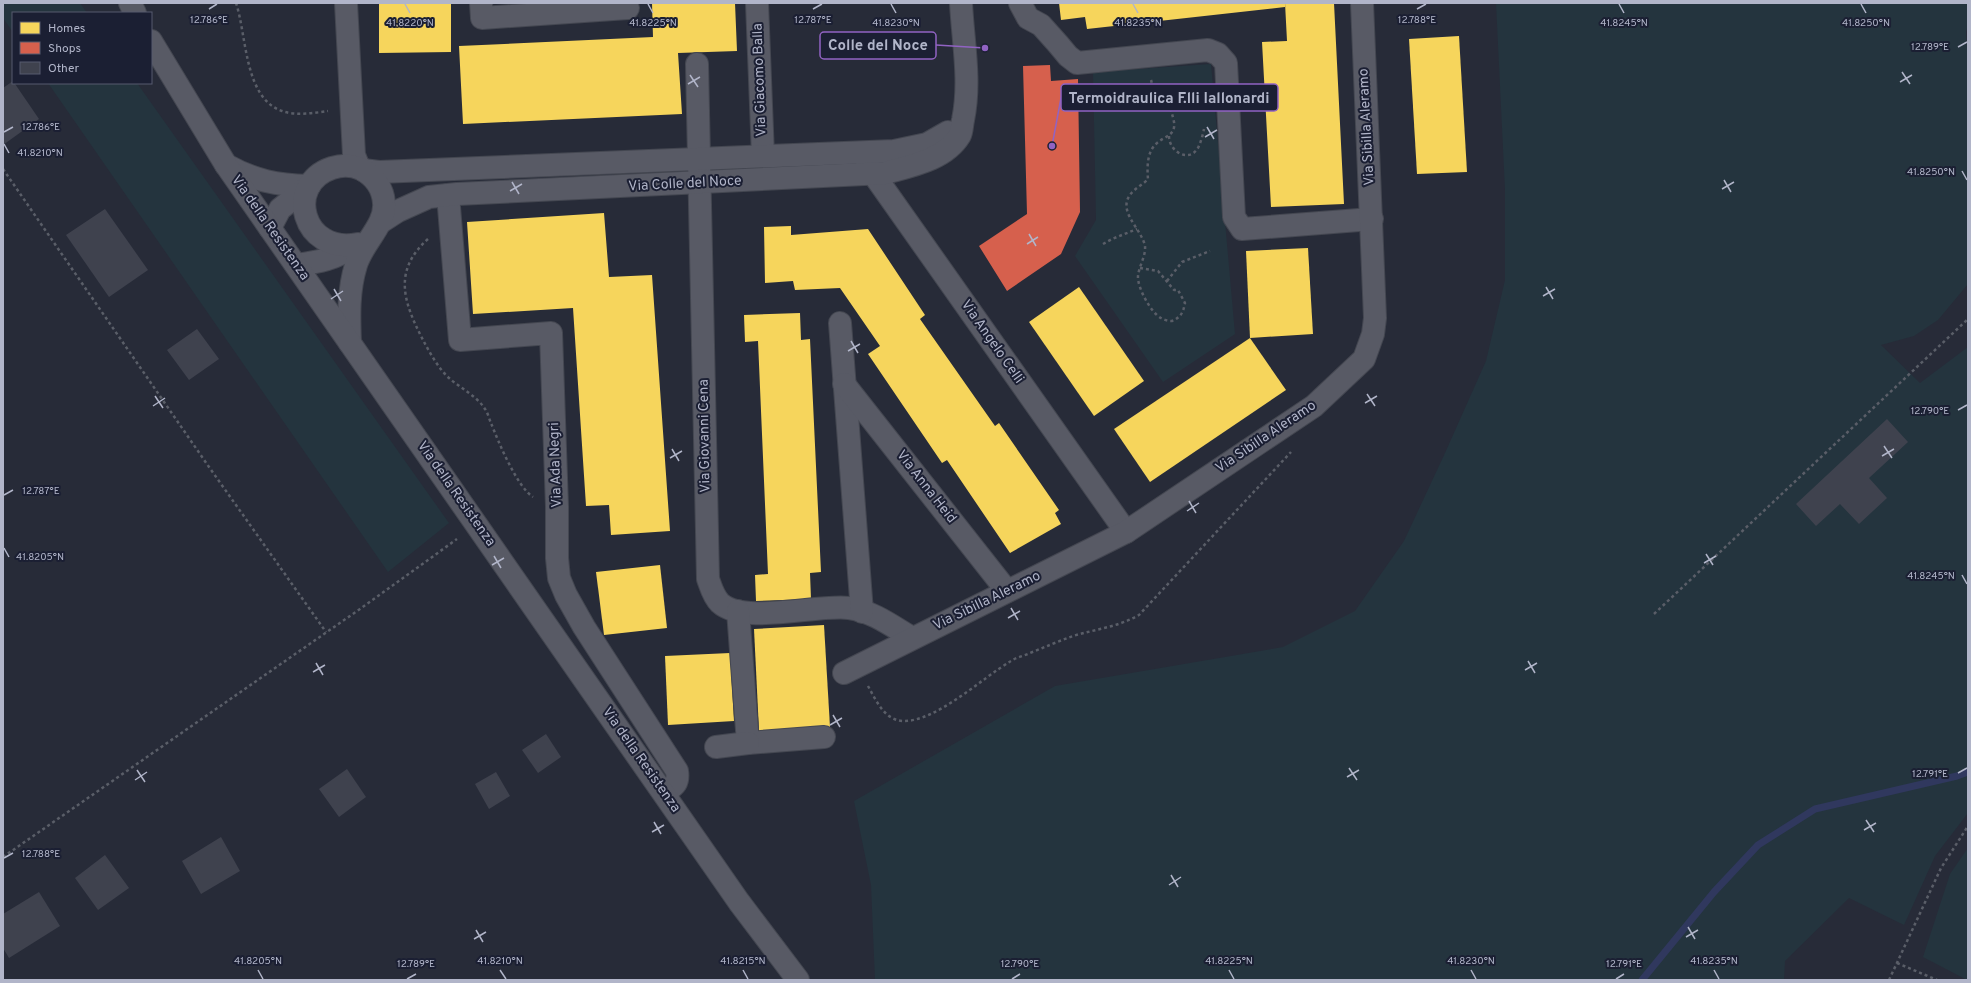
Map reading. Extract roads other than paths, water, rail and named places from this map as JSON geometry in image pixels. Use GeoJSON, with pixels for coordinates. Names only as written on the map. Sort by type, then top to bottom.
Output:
{"type":"FeatureCollection","features":[{"type":"Feature","properties":{"kind":"street"},"geometry":{"type":"LineString","coordinates":[[130,3],[134,12]]}},
{"type":"Feature","properties":{"kind":"street"},"geometry":{"type":"LineString","coordinates":[[346,3],[354,155],[358,165],[374,178],[383,196],[384,212],[370,234],[356,264],[351,285],[348,309],[350,343]]}},
{"type":"Feature","properties":{"kind":"street"},"geometry":{"type":"LineString","coordinates":[[481,3],[482,18],[628,8]]}},
{"type":"Feature","properties":{"kind":"street","name":"Via Giacomo Balla"},"geometry":{"type":"LineString","coordinates":[[757,3],[763,156]]}},
{"type":"Feature","properties":{"kind":"street","name":"Via Colle del Noce"},"geometry":{"type":"LineString","coordinates":[[296,265],[316,263],[341,256],[412,204],[429,197],[874,174],[885,173],[925,162],[947,148],[960,134],[965,111],[967,78],[961,3]]}},
{"type":"Feature","properties":{"kind":"street"},"geometry":{"type":"LineString","coordinates":[[1020,3],[1028,18],[1041,26],[1068,56],[1077,63],[1208,50],[1218,54],[1226,63],[1234,217],[1242,229],[1372,219]]}},
{"type":"Feature","properties":{"kind":"street","name":"Via Sibilla Aleramo"},"geometry":{"type":"LineString","coordinates":[[851,670],[912,638],[1126,532],[1314,406],[1364,359],[1373,334],[1375,318],[1362,3]]}},
{"type":"Feature","properties":{"kind":"street","name":"Via della Resistenza"},"geometry":{"type":"LineString","coordinates":[[152,43],[226,166],[740,902],[798,980]]}},
{"type":"Feature","properties":{"kind":"street","name":"Via Giovanni Cena"},"geometry":{"type":"LineString","coordinates":[[697,64],[708,578],[714,596],[721,604],[738,611],[759,613],[848,608],[879,618],[912,638]]}},
{"type":"Feature","properties":{"kind":"street","name":"Via Colle del Noce"},"geometry":{"type":"LineString","coordinates":[[326,170],[336,166],[348,166],[379,172],[894,151],[927,144],[951,130],[959,122],[965,111]]}},
{"type":"Feature","properties":{"kind":"street"},"geometry":{"type":"LineString","coordinates":[[270,228],[280,209],[309,186],[319,174],[326,170],[342,151],[351,114]]}},
{"type":"Feature","properties":{"kind":"street","name":"Via Angelo Celli"},"geometry":{"type":"LineString","coordinates":[[858,152],[1126,532]]}},
{"type":"Feature","properties":{"kind":"street"},"geometry":{"type":"LineString","coordinates":[[226,166],[245,176],[261,181],[277,184],[309,186]]}},
{"type":"Feature","properties":{"kind":"street","name":"Via Colle del Noce"},"geometry":{"type":"LineString","coordinates":[[309,186],[304,206],[306,218],[312,230],[321,238],[329,243],[340,246],[370,234]]}},
{"type":"Feature","properties":{"kind":"street","name":"Via Ada Negri"},"geometry":{"type":"LineString","coordinates":[[448,195],[460,340],[551,333],[557,507],[557,558],[559,578],[566,595],[584,627],[677,771],[678,778],[676,785],[664,793]]}},
{"type":"Feature","properties":{"kind":"street"},"geometry":{"type":"LineString","coordinates":[[840,323],[862,612]]}},
{"type":"Feature","properties":{"kind":"street","name":"Via Anna Heid"},"geometry":{"type":"LineString","coordinates":[[844,384],[1007,591]]}},
{"type":"Feature","properties":{"kind":"street"},"geometry":{"type":"LineString","coordinates":[[738,611],[748,743]]}},
{"type":"Feature","properties":{"kind":"street"},"geometry":{"type":"LineString","coordinates":[[716,747],[824,737]]}},
{"type":"Feature","properties":{"kind":"waterway"},"geometry":{"type":"LineString","coordinates":[[1642,980],[1714,892],[1758,845],[1815,809],[1957,776],[1968,772]]}},
{"type":"Feature","properties":{"kind":"place","name":"Colle del Noce"},"geometry":{"type":"Point","coordinates":[985,48]}},
{"type":"Feature","properties":{"kind":"place","name":"Termoidraulica F.lli Iallonardi"},"geometry":{"type":"Point","coordinates":[1052,146]}}]}
